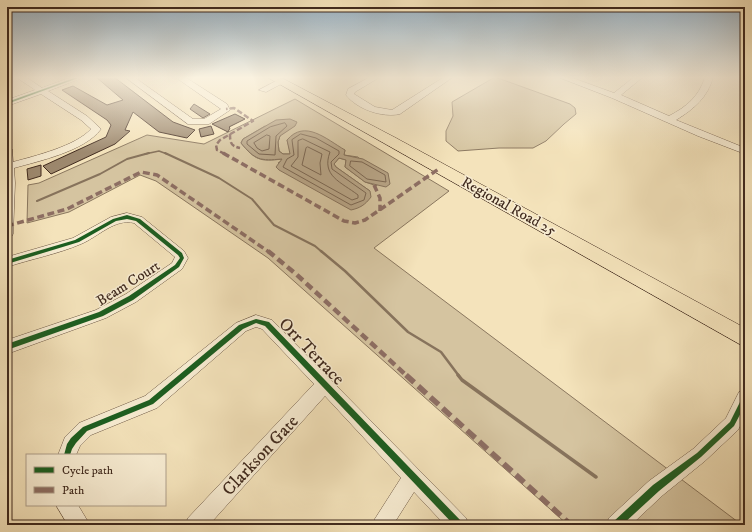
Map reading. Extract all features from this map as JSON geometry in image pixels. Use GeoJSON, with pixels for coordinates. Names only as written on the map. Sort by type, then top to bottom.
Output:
{"type":"FeatureCollection","features":[{"type":"Feature","properties":{"kind":"main road","name":"Regional Road 25"},"geometry":{"type":"LineString","coordinates":[[316,102],[745,338]]}},
{"type":"Feature","properties":{"kind":"street"},"geometry":{"type":"LineString","coordinates":[[10,166],[39,158],[89,137],[95,132],[96,129],[84,118],[59,102]]}},
{"type":"Feature","properties":{"kind":"street"},"geometry":{"type":"LineString","coordinates":[[163,102],[191,122],[206,122],[226,110],[224,106],[218,102]]}},
{"type":"Feature","properties":{"kind":"street"},"geometry":{"type":"LineString","coordinates":[[362,102],[382,113],[389,114],[397,112],[412,102]]}},
{"type":"Feature","properties":{"kind":"street"},"geometry":{"type":"LineString","coordinates":[[628,102],[700,134],[745,151]]}},
{"type":"Feature","properties":{"kind":"street"},"geometry":{"type":"LineString","coordinates":[[669,120],[696,102]]}},
{"type":"Feature","properties":{"kind":"street"},"geometry":{"type":"LineString","coordinates":[[7,149],[10,166],[9,226],[7,234]]}},
{"type":"Feature","properties":{"kind":"street","name":"Beam Court"},"geometry":{"type":"LineString","coordinates":[[7,262],[77,241],[115,220],[127,217],[138,220],[180,254],[182,258],[177,266],[120,305],[88,320],[7,347]]}},
{"type":"Feature","properties":{"kind":"street","name":"Orr Terrace"},"geometry":{"type":"LineString","coordinates":[[67,454],[77,436],[85,430],[152,402],[241,327],[256,321],[266,324],[459,525]]}},
{"type":"Feature","properties":{"kind":"street","name":"Clarkson Gate"},"geometry":{"type":"LineString","coordinates":[[195,525],[325,384]]}},
{"type":"Feature","properties":{"kind":"street"},"geometry":{"type":"LineString","coordinates":[[616,525],[656,488],[699,455],[732,424],[745,398]]}},
{"type":"Feature","properties":{"kind":"street"},"geometry":{"type":"LineString","coordinates":[[381,525],[413,477]]}},
{"type":"Feature","properties":{"kind":"street"},"geometry":{"type":"LineString","coordinates":[[67,506],[80,525]]}},
{"type":"Feature","properties":{"kind":"shaded area"},"geometry":{"type":"Polygon","coordinates":[[[289,102],[300,102],[449,191],[374,248],[742,525],[568,525],[268,258],[156,181],[140,175],[69,212],[27,223],[28,185],[39,183],[147,135],[204,144],[289,102]],[[265,126],[243,139],[241,143],[250,153],[263,160],[282,159],[283,160],[278,163],[370,191],[336,167],[334,164],[339,158],[346,160],[345,167],[365,182],[377,186],[358,157],[344,155],[345,150],[287,140],[291,154],[283,154],[279,151],[278,142],[280,136],[265,126]]]}},
{"type":"Feature","properties":{"kind":"shaded area"},"geometry":{"type":"Polygon","coordinates":[[[452,102],[564,102],[575,108],[576,114],[546,141],[533,148],[499,148],[458,151],[446,141],[446,131],[453,116],[452,102]]]}},
{"type":"Feature","properties":{"kind":"water"},"geometry":{"type":"Polygon","coordinates":[[[290,119],[297,122],[295,126],[280,136],[278,142],[279,151],[283,154],[290,154],[287,140],[294,134],[301,131],[316,133],[345,150],[344,155],[363,159],[388,173],[390,184],[386,187],[365,182],[345,167],[346,160],[339,158],[334,164],[336,167],[370,191],[371,197],[367,202],[360,207],[351,210],[279,170],[276,167],[282,159],[268,160],[258,158],[250,153],[241,143],[243,139],[276,120],[290,119]]]}},
{"type":"Feature","properties":{"kind":"building"},"geometry":{"type":"Polygon","coordinates":[[[80,102],[101,102],[107,105],[117,102],[147,102],[173,122],[195,130],[187,138],[159,132],[133,112],[125,130],[130,131],[115,144],[51,174],[43,166],[106,137],[111,125],[107,120],[80,102]]]}},
{"type":"Feature","properties":{"kind":"building"},"geometry":{"type":"Polygon","coordinates":[[[194,104],[210,114],[203,118],[190,109],[194,104]]]}},
{"type":"Feature","properties":{"kind":"building"},"geometry":{"type":"Polygon","coordinates":[[[235,114],[245,119],[229,127],[228,132],[212,124],[235,114]]]}},
{"type":"Feature","properties":{"kind":"building"},"geometry":{"type":"Polygon","coordinates":[[[211,126],[214,134],[201,137],[199,129],[211,126]]]}},
{"type":"Feature","properties":{"kind":"building"},"geometry":{"type":"Polygon","coordinates":[[[41,165],[41,176],[28,180],[27,169],[41,165]]]}},
{"type":"Feature","properties":{"kind":"waterway"},"geometry":{"type":"LineString","coordinates":[[147,154],[159,151],[167,154]]}},
{"type":"Feature","properties":{"kind":"waterway"},"geometry":{"type":"LineString","coordinates":[[165,153],[219,178],[252,199],[274,225],[315,246],[322,252]]}},
{"type":"Feature","properties":{"kind":"waterway"},"geometry":{"type":"LineString","coordinates":[[37,201],[100,174],[127,159],[147,154]]}},
{"type":"Feature","properties":{"kind":"waterway"},"geometry":{"type":"LineString","coordinates":[[321,251],[345,271],[408,332],[441,352],[459,376]]}},
{"type":"Feature","properties":{"kind":"waterway"},"geometry":{"type":"LineString","coordinates":[[458,375],[462,380],[596,477]]}},
{"type":"Feature","properties":{"kind":"marked path"},"geometry":{"type":"LineString","coordinates":[[226,109],[234,108],[253,121],[220,140],[216,145],[217,150],[344,221],[355,223],[365,220],[440,168]]}},
{"type":"Feature","properties":{"kind":"marked path"},"geometry":{"type":"LineString","coordinates":[[230,134],[230,142],[233,146],[240,148]]}},
{"type":"Feature","properties":{"kind":"marked path"},"geometry":{"type":"LineString","coordinates":[[7,226],[67,209],[141,172],[157,175],[263,247],[296,274],[570,524]]}},
{"type":"Feature","properties":{"kind":"marked path"},"geometry":{"type":"LineString","coordinates":[[374,185],[380,198],[380,211]]}},
{"type":"Feature","properties":{"kind":"cycle path"},"geometry":{"type":"LineString","coordinates":[[7,262],[77,241],[115,220],[127,217],[138,220],[180,254],[182,258],[177,266],[131,298],[101,314],[7,347]]}},
{"type":"Feature","properties":{"kind":"cycle path"},"geometry":{"type":"LineString","coordinates":[[67,454],[74,440],[85,429],[151,402],[241,327],[256,321],[267,324],[459,525]]}},
{"type":"Feature","properties":{"kind":"cycle path"},"geometry":{"type":"LineString","coordinates":[[616,525],[656,488],[699,455],[732,424],[745,398]]}}]}
